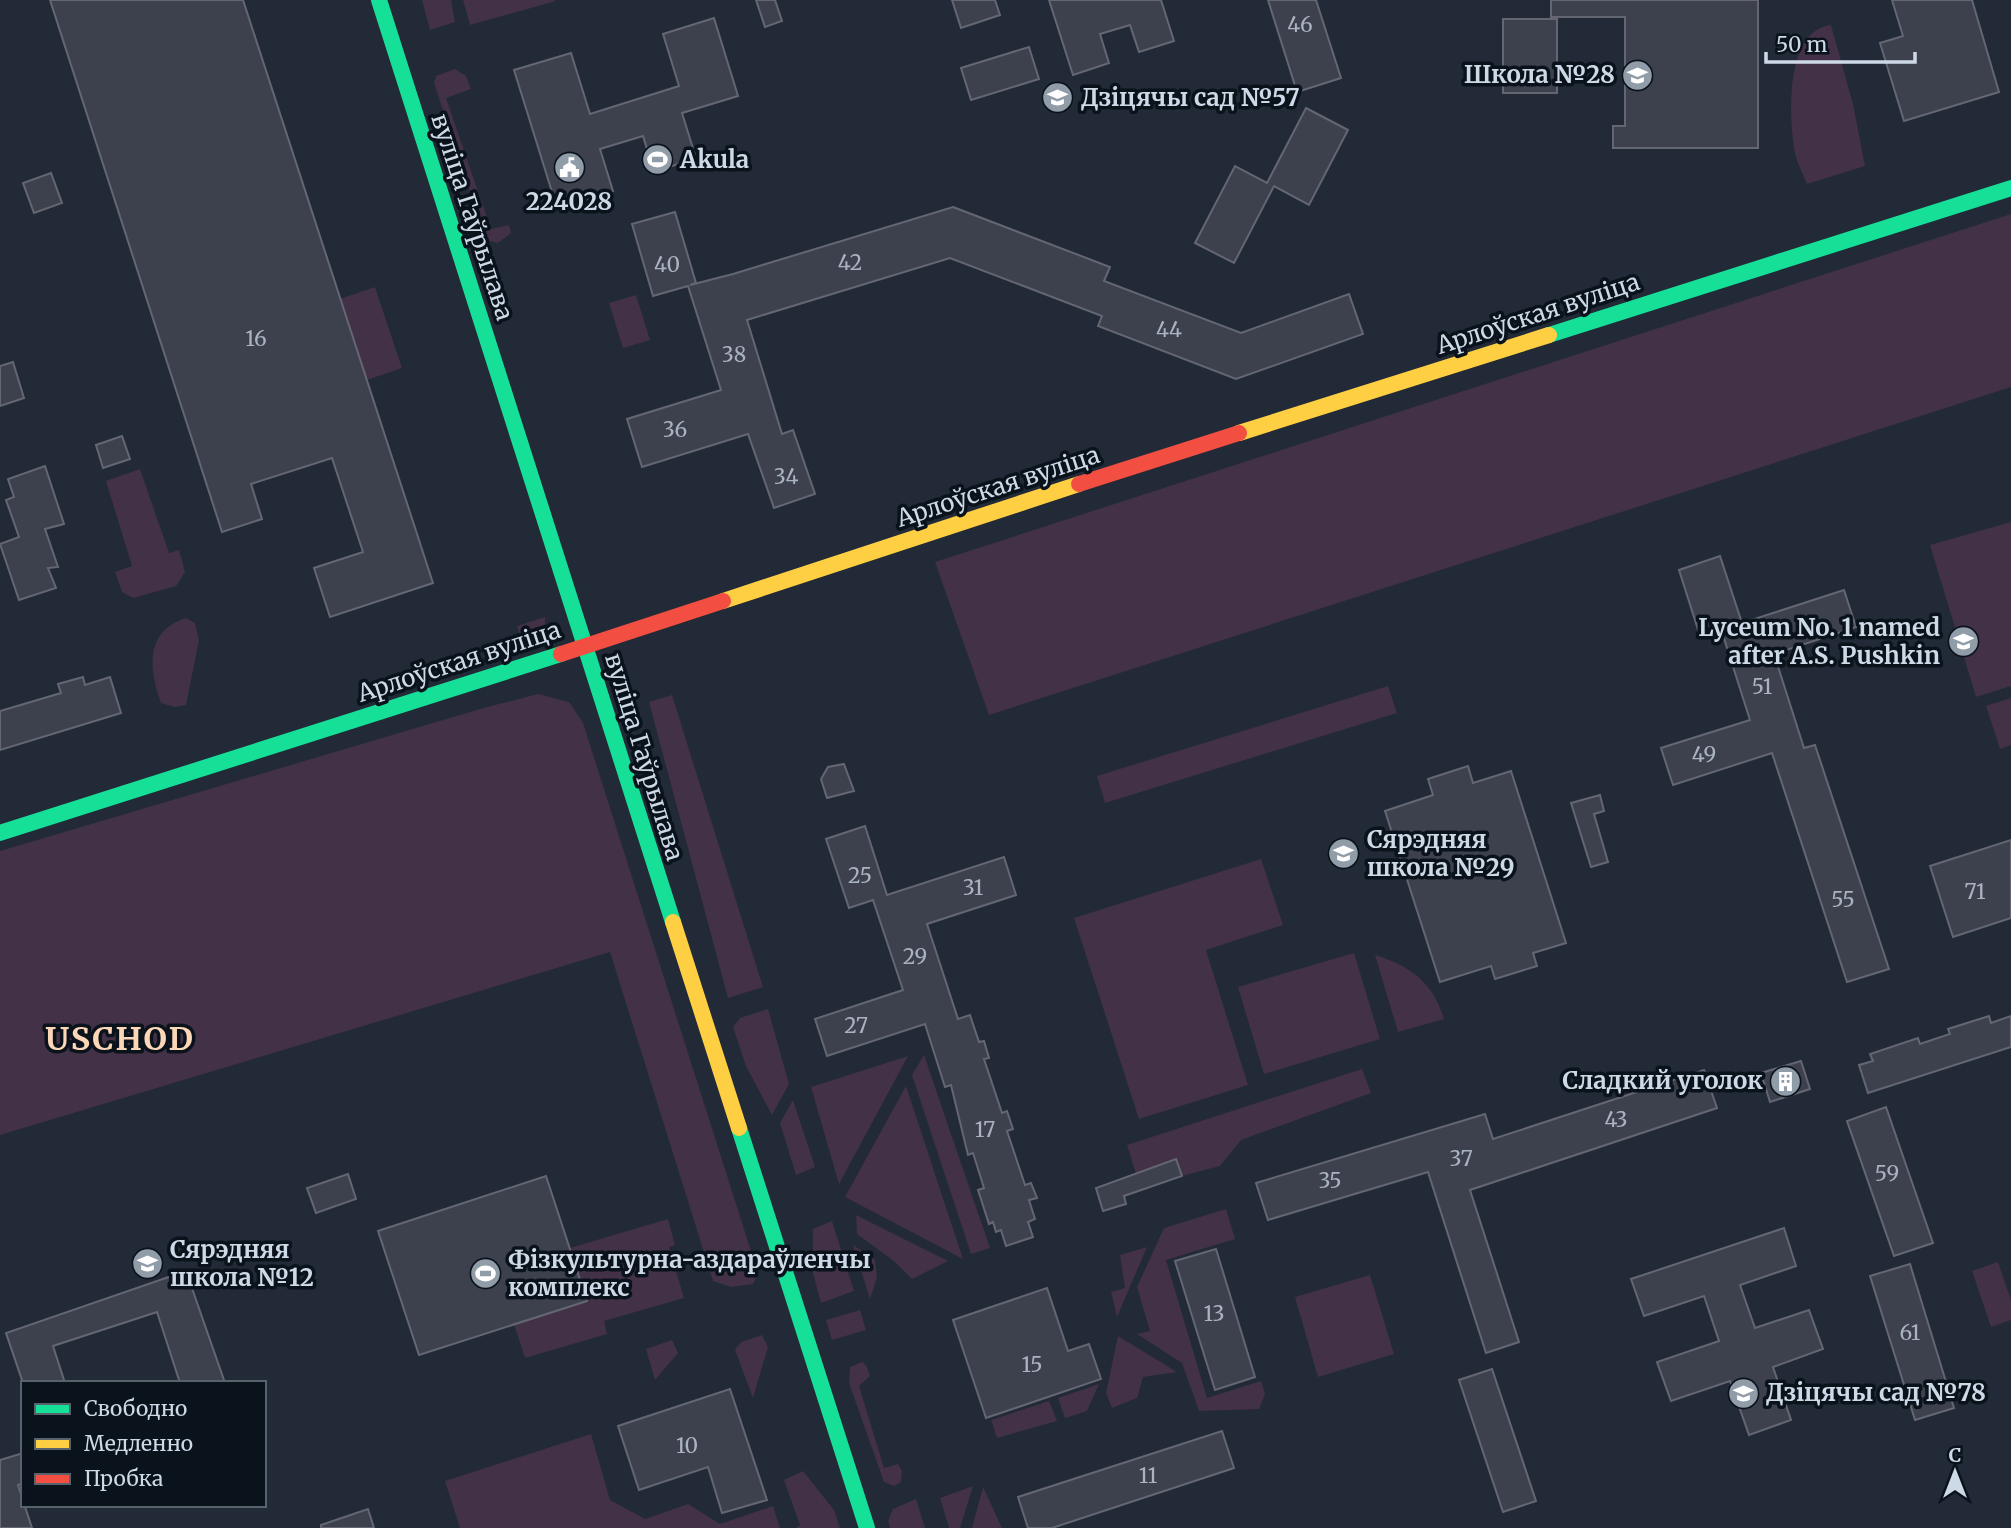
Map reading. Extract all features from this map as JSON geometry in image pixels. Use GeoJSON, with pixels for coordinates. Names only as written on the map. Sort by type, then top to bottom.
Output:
{"type":"FeatureCollection","features":[{"type":"Feature","properties":{"kind":"street","name":"вуліца Гаўрылава"},"geometry":{"type":"LineString","coordinates":[[379,0],[867,1528]]}},
{"type":"Feature","properties":{"kind":"street","name":"Арлоўская вуліца"},"geometry":{"type":"LineString","coordinates":[[0,833],[586,646],[1119,471],[2011,187]]}},
{"type":"Feature","properties":{"kind":"shaded area"},"geometry":{"type":"Polygon","coordinates":[[[422,0],[451,0],[455,22],[430,30],[422,0]]]}},
{"type":"Feature","properties":{"kind":"shaded area"},"geometry":{"type":"Polygon","coordinates":[[[463,0],[553,0],[556,1],[470,25],[463,0]]]}},
{"type":"Feature","properties":{"kind":"shaded area"},"geometry":{"type":"Polygon","coordinates":[[[1831,25],[1853,104],[1865,166],[1807,184],[1796,157],[1793,138],[1793,78],[1797,59],[1805,42],[1816,31],[1831,25]]]}},
{"type":"Feature","properties":{"kind":"shaded area"},"geometry":{"type":"Polygon","coordinates":[[[455,69],[466,76],[471,89],[446,98],[491,229],[509,225],[511,233],[498,243],[486,240],[434,83],[436,76],[455,69]]]}},
{"type":"Feature","properties":{"kind":"shaded area"},"geometry":{"type":"Polygon","coordinates":[[[2011,214],[2011,387],[989,715],[935,562],[2011,214]]]}},
{"type":"Feature","properties":{"kind":"shaded area"},"geometry":{"type":"Polygon","coordinates":[[[375,287],[402,368],[367,380],[340,299],[375,287]]]}},
{"type":"Feature","properties":{"kind":"shaded area"},"geometry":{"type":"Polygon","coordinates":[[[636,295],[650,340],[623,348],[609,303],[636,295]]]}},
{"type":"Feature","properties":{"kind":"shaded area"},"geometry":{"type":"Polygon","coordinates":[[[140,469],[169,553],[179,550],[185,572],[176,586],[133,598],[122,592],[115,572],[132,566],[106,481],[140,469]]]}},
{"type":"Feature","properties":{"kind":"shaded area"},"geometry":{"type":"Polygon","coordinates":[[[2011,522],[2011,686],[1976,697],[1930,545],[2011,522]]]}},
{"type":"Feature","properties":{"kind":"shaded area"},"geometry":{"type":"Polygon","coordinates":[[[545,617],[541,638],[535,647],[525,653],[517,626],[545,617]]]}},
{"type":"Feature","properties":{"kind":"shaded area"},"geometry":{"type":"Polygon","coordinates":[[[186,618],[195,623],[199,640],[186,705],[175,707],[161,703],[154,678],[153,653],[163,632],[172,624],[186,618]]]}},
{"type":"Feature","properties":{"kind":"shaded area"},"geometry":{"type":"Polygon","coordinates":[[[1388,686],[1397,713],[1105,803],[1097,776],[1388,686]]]}},
{"type":"Feature","properties":{"kind":"shaded area"},"geometry":{"type":"Polygon","coordinates":[[[538,694],[569,702],[583,723],[758,1273],[753,1284],[731,1287],[713,1281],[610,952],[0,1135],[0,851],[538,694]]]}},
{"type":"Feature","properties":{"kind":"shaded area"},"geometry":{"type":"Polygon","coordinates":[[[672,695],[763,987],[728,998],[649,702],[672,695]]]}},
{"type":"Feature","properties":{"kind":"shaded area"},"geometry":{"type":"Polygon","coordinates":[[[2011,698],[2011,745],[2000,749],[1986,706],[2011,698]]]}},
{"type":"Feature","properties":{"kind":"shaded area"},"geometry":{"type":"Polygon","coordinates":[[[1261,859],[1283,925],[1206,950],[1248,1085],[1139,1119],[1074,918],[1261,859]]]}},
{"type":"Feature","properties":{"kind":"shaded area"},"geometry":{"type":"Polygon","coordinates":[[[1354,953],[1380,1039],[1264,1074],[1238,987],[1354,953]]]}},
{"type":"Feature","properties":{"kind":"shaded area"},"geometry":{"type":"Polygon","coordinates":[[[1375,955],[1388,959],[1419,978],[1434,995],[1444,1019],[1398,1032],[1375,955]]]}},
{"type":"Feature","properties":{"kind":"shaded area"},"geometry":{"type":"Polygon","coordinates":[[[768,1009],[789,1084],[772,1115],[746,1066],[733,1027],[740,1018],[768,1009]]]}},
{"type":"Feature","properties":{"kind":"shaded area"},"geometry":{"type":"Polygon","coordinates":[[[924,1055],[990,1248],[971,1254],[912,1075],[924,1055]]]}},
{"type":"Feature","properties":{"kind":"shaded area"},"geometry":{"type":"Polygon","coordinates":[[[908,1056],[839,1184],[811,1087],[908,1056]]]}},
{"type":"Feature","properties":{"kind":"shaded area"},"geometry":{"type":"Polygon","coordinates":[[[1362,1069],[1371,1093],[1241,1140],[1220,1166],[1182,1176],[1176,1159],[1136,1174],[1127,1145],[1362,1069]]]}},
{"type":"Feature","properties":{"kind":"shaded area"},"geometry":{"type":"Polygon","coordinates":[[[906,1086],[963,1259],[845,1197],[906,1086]]]}},
{"type":"Feature","properties":{"kind":"shaded area"},"geometry":{"type":"Polygon","coordinates":[[[793,1100],[815,1167],[796,1175],[780,1123],[793,1100]]]}},
{"type":"Feature","properties":{"kind":"shaded area"},"geometry":{"type":"Polygon","coordinates":[[[1226,1209],[1235,1239],[1166,1260],[1207,1398],[1261,1381],[1265,1394],[1259,1409],[1199,1411],[1182,1363],[1137,1334],[1150,1331],[1137,1287],[1164,1228],[1226,1209]]]}},
{"type":"Feature","properties":{"kind":"shaded area"},"geometry":{"type":"Polygon","coordinates":[[[856,1215],[948,1261],[912,1279],[895,1262],[857,1234],[856,1215]]]}},
{"type":"Feature","properties":{"kind":"shaded area"},"geometry":{"type":"Polygon","coordinates":[[[668,1219],[675,1245],[669,1247],[684,1298],[604,1321],[607,1334],[525,1358],[514,1324],[587,1301],[570,1248],[668,1219]]]}},
{"type":"Feature","properties":{"kind":"shaded area"},"geometry":{"type":"Polygon","coordinates":[[[832,1221],[854,1291],[821,1303],[813,1273],[813,1229],[832,1221]]]}},
{"type":"Feature","properties":{"kind":"shaded area"},"geometry":{"type":"Polygon","coordinates":[[[853,1245],[875,1260],[877,1278],[870,1299],[853,1245]]]}},
{"type":"Feature","properties":{"kind":"shaded area"},"geometry":{"type":"Polygon","coordinates":[[[1147,1247],[1117,1317],[1111,1292],[1125,1288],[1120,1255],[1147,1247]]]}},
{"type":"Feature","properties":{"kind":"shaded area"},"geometry":{"type":"Polygon","coordinates":[[[1998,1262],[2011,1300],[2011,1320],[1991,1327],[1972,1271],[1998,1262]]]}},
{"type":"Feature","properties":{"kind":"shaded area"},"geometry":{"type":"Polygon","coordinates":[[[1370,1275],[1394,1354],[1318,1377],[1295,1297],[1370,1275]]]}},
{"type":"Feature","properties":{"kind":"shaded area"},"geometry":{"type":"Polygon","coordinates":[[[860,1310],[866,1330],[832,1340],[826,1320],[860,1310]]]}},
{"type":"Feature","properties":{"kind":"shaded area"},"geometry":{"type":"Polygon","coordinates":[[[762,1335],[768,1347],[753,1398],[735,1350],[741,1342],[762,1335]]]}},
{"type":"Feature","properties":{"kind":"shaded area"},"geometry":{"type":"Polygon","coordinates":[[[1118,1336],[1177,1372],[1143,1377],[1137,1398],[1112,1408],[1106,1393],[1118,1336]]]}},
{"type":"Feature","properties":{"kind":"shaded area"},"geometry":{"type":"Polygon","coordinates":[[[672,1340],[678,1353],[655,1380],[646,1349],[672,1340]]]}},
{"type":"Feature","properties":{"kind":"shaded area"},"geometry":{"type":"Polygon","coordinates":[[[862,1362],[870,1376],[859,1386],[884,1468],[898,1464],[902,1471],[901,1482],[894,1486],[884,1482],[849,1383],[850,1367],[862,1362]]]}},
{"type":"Feature","properties":{"kind":"shaded area"},"geometry":{"type":"Polygon","coordinates":[[[1099,1384],[1087,1411],[1065,1418],[1058,1398],[1099,1384]]]}},
{"type":"Feature","properties":{"kind":"shaded area"},"geometry":{"type":"Polygon","coordinates":[[[1049,1401],[1057,1421],[997,1438],[991,1420],[1049,1401]]]}},
{"type":"Feature","properties":{"kind":"shaded area"},"geometry":{"type":"Polygon","coordinates":[[[591,1434],[610,1500],[645,1519],[688,1504],[720,1524],[773,1506],[780,1528],[460,1528],[445,1481],[591,1434]]]}},
{"type":"Feature","properties":{"kind":"shaded area"},"geometry":{"type":"Polygon","coordinates":[[[803,1471],[834,1510],[840,1528],[796,1528],[800,1525],[784,1480],[803,1471]]]}},
{"type":"Feature","properties":{"kind":"shaded area"},"geometry":{"type":"Polygon","coordinates":[[[973,1486],[960,1528],[949,1528],[940,1498],[973,1486]]]}},
{"type":"Feature","properties":{"kind":"shaded area"},"geometry":{"type":"Polygon","coordinates":[[[983,1487],[1002,1528],[972,1528],[983,1487]]]}},
{"type":"Feature","properties":{"kind":"shaded area"},"geometry":{"type":"Polygon","coordinates":[[[916,1499],[925,1528],[890,1528],[888,1521],[893,1509],[916,1499]]]}},
{"type":"Feature","properties":{"kind":"building"},"geometry":{"type":"Polygon","coordinates":[[[50,0],[243,0],[433,583],[330,617],[314,568],[363,552],[332,458],[251,484],[262,519],[222,532],[50,0]]]}},
{"type":"Feature","properties":{"kind":"building"},"geometry":{"type":"Polygon","coordinates":[[[756,0],[775,0],[782,21],[765,27],[756,0]]]}},
{"type":"Feature","properties":{"kind":"building"},"geometry":{"type":"Polygon","coordinates":[[[952,0],[995,0],[1000,15],[961,28],[952,0]]]}},
{"type":"Feature","properties":{"kind":"building"},"geometry":{"type":"Polygon","coordinates":[[[1049,0],[1161,0],[1174,41],[1139,52],[1130,25],[1100,34],[1109,63],[1073,75],[1049,0]]]}},
{"type":"Feature","properties":{"kind":"building"},"geometry":{"type":"Polygon","coordinates":[[[1268,0],[1316,0],[1341,78],[1297,92],[1268,0]]]}},
{"type":"Feature","properties":{"kind":"building"},"geometry":{"type":"Polygon","coordinates":[[[1551,0],[1758,0],[1758,148],[1613,148],[1613,126],[1625,126],[1625,17],[1551,17],[1551,0]]]}},
{"type":"Feature","properties":{"kind":"building"},"geometry":{"type":"Polygon","coordinates":[[[1892,0],[1972,0],[1999,92],[1904,121],[1880,43],[1903,36],[1892,0]]]}},
{"type":"Feature","properties":{"kind":"building"},"geometry":{"type":"Polygon","coordinates":[[[714,18],[738,96],[682,113],[696,158],[654,172],[643,136],[600,149],[613,191],[557,208],[514,70],[571,53],[590,114],[679,86],[663,34],[714,18]]]}},
{"type":"Feature","properties":{"kind":"building"},"geometry":{"type":"Polygon","coordinates":[[[1503,19],[1557,19],[1557,93],[1503,93],[1503,19]]]}},
{"type":"Feature","properties":{"kind":"building"},"geometry":{"type":"Polygon","coordinates":[[[1029,47],[1039,79],[971,100],[961,68],[1029,47]]]}},
{"type":"Feature","properties":{"kind":"building"},"geometry":{"type":"Polygon","coordinates":[[[1306,108],[1348,130],[1309,205],[1274,186],[1234,263],[1195,243],[1235,166],[1267,183],[1306,108]]]}},
{"type":"Feature","properties":{"kind":"building"},"geometry":{"type":"Polygon","coordinates":[[[51,173],[62,203],[34,213],[23,183],[51,173]]]}},
{"type":"Feature","properties":{"kind":"building"},"geometry":{"type":"Polygon","coordinates":[[[953,207],[1110,267],[1104,281],[1241,333],[1349,294],[1363,334],[1236,379],[1098,326],[1102,316],[950,258],[747,320],[782,434],[793,430],[815,494],[774,508],[748,434],[642,467],[627,419],[721,390],[688,286],[653,296],[632,224],[675,212],[696,283],[690,285],[953,207]]]}},
{"type":"Feature","properties":{"kind":"building"},"geometry":{"type":"Polygon","coordinates":[[[13,362],[24,398],[0,406],[0,366],[13,362]]]}},
{"type":"Feature","properties":{"kind":"building"},"geometry":{"type":"Polygon","coordinates":[[[122,436],[130,459],[103,468],[96,445],[122,436]]]}},
{"type":"Feature","properties":{"kind":"building"},"geometry":{"type":"Polygon","coordinates":[[[45,466],[64,524],[45,529],[58,567],[48,568],[56,588],[19,600],[0,544],[19,537],[6,500],[14,497],[8,479],[45,466]]]}},
{"type":"Feature","properties":{"kind":"building"},"geometry":{"type":"Polygon","coordinates":[[[1720,556],[1742,623],[1844,590],[1856,627],[1774,654],[1804,748],[1815,745],[1889,969],[1847,982],[1772,753],[1673,785],[1661,748],[1750,720],[1721,629],[1700,636],[1679,570],[1720,556]]]}},
{"type":"Feature","properties":{"kind":"building"},"geometry":{"type":"Polygon","coordinates":[[[83,677],[85,685],[110,677],[121,713],[0,750],[0,711],[61,693],[58,684],[83,677]]]}},
{"type":"Feature","properties":{"kind":"building"},"geometry":{"type":"Polygon","coordinates":[[[844,764],[854,791],[827,798],[821,779],[828,767],[844,764]]]}},
{"type":"Feature","properties":{"kind":"building"},"geometry":{"type":"Polygon","coordinates":[[[1468,766],[1473,783],[1511,771],[1566,943],[1533,953],[1537,966],[1495,979],[1491,966],[1440,982],[1385,811],[1433,795],[1428,779],[1468,766]]]}},
{"type":"Feature","properties":{"kind":"building"},"geometry":{"type":"Polygon","coordinates":[[[1600,795],[1604,811],[1594,814],[1608,862],[1591,867],[1571,803],[1600,795]]]}},
{"type":"Feature","properties":{"kind":"building"},"geometry":{"type":"Polygon","coordinates":[[[865,826],[887,895],[1004,857],[1016,895],[927,924],[958,1019],[970,1015],[979,1042],[984,1041],[989,1058],[984,1059],[1002,1113],[1007,1111],[1013,1129],[1007,1131],[1025,1185],[1031,1183],[1037,1198],[1029,1200],[1035,1219],[1028,1222],[1033,1237],[1006,1246],[1001,1230],[996,1232],[993,1222],[989,1224],[978,1190],[984,1188],[973,1153],[968,1155],[951,1085],[945,1087],[925,1024],[827,1056],[815,1019],[903,990],[873,900],[849,908],[826,839],[865,826]]]}},
{"type":"Feature","properties":{"kind":"building"},"geometry":{"type":"Polygon","coordinates":[[[2011,840],[2011,918],[1953,937],[1930,866],[2011,840]]]}},
{"type":"Feature","properties":{"kind":"building"},"geometry":{"type":"Polygon","coordinates":[[[1989,1016],[1991,1023],[2011,1016],[2011,1047],[1868,1093],[1859,1065],[1873,1061],[1870,1054],[1918,1038],[1920,1044],[1950,1034],[1948,1029],[1989,1016]]]}},
{"type":"Feature","properties":{"kind":"building","name":"Сладкий уголок"},"geometry":{"type":"Polygon","coordinates":[[[1801,1061],[1810,1089],[1770,1102],[1761,1073],[1801,1061]]]}},
{"type":"Feature","properties":{"kind":"building"},"geometry":{"type":"Polygon","coordinates":[[[1704,1070],[1717,1108],[1470,1190],[1519,1342],[1486,1353],[1428,1172],[1268,1220],[1256,1183],[1485,1114],[1493,1139],[1704,1070]]]}},
{"type":"Feature","properties":{"kind":"building"},"geometry":{"type":"Polygon","coordinates":[[[1886,1107],[1933,1243],[1894,1256],[1847,1121],[1886,1107]]]}},
{"type":"Feature","properties":{"kind":"building"},"geometry":{"type":"Polygon","coordinates":[[[1176,1159],[1182,1176],[1124,1196],[1126,1204],[1103,1211],[1096,1188],[1176,1159]]]}},
{"type":"Feature","properties":{"kind":"building"},"geometry":{"type":"Polygon","coordinates":[[[348,1174],[356,1199],[316,1213],[307,1188],[348,1174]]]}},
{"type":"Feature","properties":{"kind":"building","name":"Фізкультурна-аздараўленчы комплекс"},"geometry":{"type":"Polygon","coordinates":[[[546,1176],[587,1301],[419,1355],[378,1231],[546,1176]]]}},
{"type":"Feature","properties":{"kind":"building"},"geometry":{"type":"Polygon","coordinates":[[[1784,1228],[1796,1266],[1740,1285],[1755,1328],[1809,1310],[1823,1349],[1773,1367],[1791,1420],[1749,1435],[1730,1381],[1671,1401],[1657,1362],[1719,1341],[1704,1296],[1644,1316],[1631,1279],[1784,1228]]]}},
{"type":"Feature","properties":{"kind":"building"},"geometry":{"type":"Polygon","coordinates":[[[1216,1249],[1255,1377],[1215,1390],[1175,1261],[1216,1249]]]}},
{"type":"Feature","properties":{"kind":"building"},"geometry":{"type":"Polygon","coordinates":[[[1910,1264],[1954,1408],[1915,1420],[1870,1276],[1910,1264]]]}},
{"type":"Feature","properties":{"kind":"building"},"geometry":{"type":"Polygon","coordinates":[[[186,1271],[224,1381],[179,1381],[157,1312],[53,1346],[64,1381],[22,1381],[6,1333],[186,1271]]]}},
{"type":"Feature","properties":{"kind":"building"},"geometry":{"type":"Polygon","coordinates":[[[1047,1288],[1068,1351],[1089,1344],[1101,1379],[986,1418],[953,1320],[1047,1288]]]}},
{"type":"Feature","properties":{"kind":"building"},"geometry":{"type":"Polygon","coordinates":[[[1492,1369],[1536,1501],[1503,1512],[1459,1380],[1492,1369]]]}},
{"type":"Feature","properties":{"kind":"building"},"geometry":{"type":"Polygon","coordinates":[[[730,1389],[767,1500],[722,1513],[708,1467],[639,1490],[618,1426],[730,1389]]]}},
{"type":"Feature","properties":{"kind":"building"},"geometry":{"type":"Polygon","coordinates":[[[1222,1431],[1234,1468],[1052,1528],[1028,1528],[1018,1497],[1222,1431]]]}},
{"type":"Feature","properties":{"kind":"building"},"geometry":{"type":"Polygon","coordinates":[[[21,1454],[21,1484],[18,1485],[21,1507],[25,1507],[32,1528],[0,1528],[0,1460],[21,1454]]]}},
{"type":"Feature","properties":{"kind":"building"},"geometry":{"type":"Polygon","coordinates":[[[368,1509],[374,1528],[321,1528],[321,1525],[368,1509]]]}},
{"type":"Feature","properties":{"kind":"traffic: fast"},"geometry":{"type":"LineString","coordinates":[[379,0],[673,922]]}},
{"type":"Feature","properties":{"kind":"traffic: fast"},"geometry":{"type":"LineString","coordinates":[[1549,335],[2011,188]]}},
{"type":"Feature","properties":{"kind":"traffic: fast"},"geometry":{"type":"LineString","coordinates":[[0,833],[561,654]]}},
{"type":"Feature","properties":{"kind":"traffic: fast"},"geometry":{"type":"LineString","coordinates":[[739,1128],[867,1528]]}},
{"type":"Feature","properties":{"kind":"traffic: slow"},"geometry":{"type":"LineString","coordinates":[[1239,433],[1549,335]]}},
{"type":"Feature","properties":{"kind":"traffic: slow"},"geometry":{"type":"LineString","coordinates":[[723,601],[1079,484]]}},
{"type":"Feature","properties":{"kind":"traffic: slow"},"geometry":{"type":"LineString","coordinates":[[673,922],[739,1128]]}},
{"type":"Feature","properties":{"kind":"traffic: jam"},"geometry":{"type":"LineString","coordinates":[[1079,484],[1239,433]]}},
{"type":"Feature","properties":{"kind":"traffic: jam"},"geometry":{"type":"LineString","coordinates":[[561,654],[723,601]]}},
{"type":"Feature","properties":{"kind":"place","name":"Школа №28"},"geometry":{"type":"Point","coordinates":[1638,75]}},
{"type":"Feature","properties":{"kind":"place","name":"Дзіцячы сад №57"},"geometry":{"type":"Point","coordinates":[1058,98]}},
{"type":"Feature","properties":{"kind":"place","name":"Akula"},"geometry":{"type":"Point","coordinates":[657,160]}},
{"type":"Feature","properties":{"kind":"place","name":"224028"},"geometry":{"type":"Point","coordinates":[569,168]}},
{"type":"Feature","properties":{"kind":"place","name":"Lyceum No. 1 named after A.S. Pushkin"},"geometry":{"type":"Point","coordinates":[1963,642]}},
{"type":"Feature","properties":{"kind":"place","name":"Сярэдняя школа №29"},"geometry":{"type":"Point","coordinates":[1344,854]}},
{"type":"Feature","properties":{"kind":"place","name":"Сладкий уголок"},"geometry":{"type":"Point","coordinates":[1786,1081]}},
{"type":"Feature","properties":{"kind":"place","name":"Сярэдняя школа №12"},"geometry":{"type":"Point","coordinates":[147,1264]}},
{"type":"Feature","properties":{"kind":"place","name":"Фізкультурна-аздараўленчы комплекс"},"geometry":{"type":"Point","coordinates":[485,1274]}},
{"type":"Feature","properties":{"kind":"place","name":"Дзіцячы сад №78"},"geometry":{"type":"Point","coordinates":[1743,1393]}},
{"type":"Feature","properties":{"kind":"district","name":"USCHOD"},"geometry":{"type":"Point","coordinates":[120,1039]}}]}
